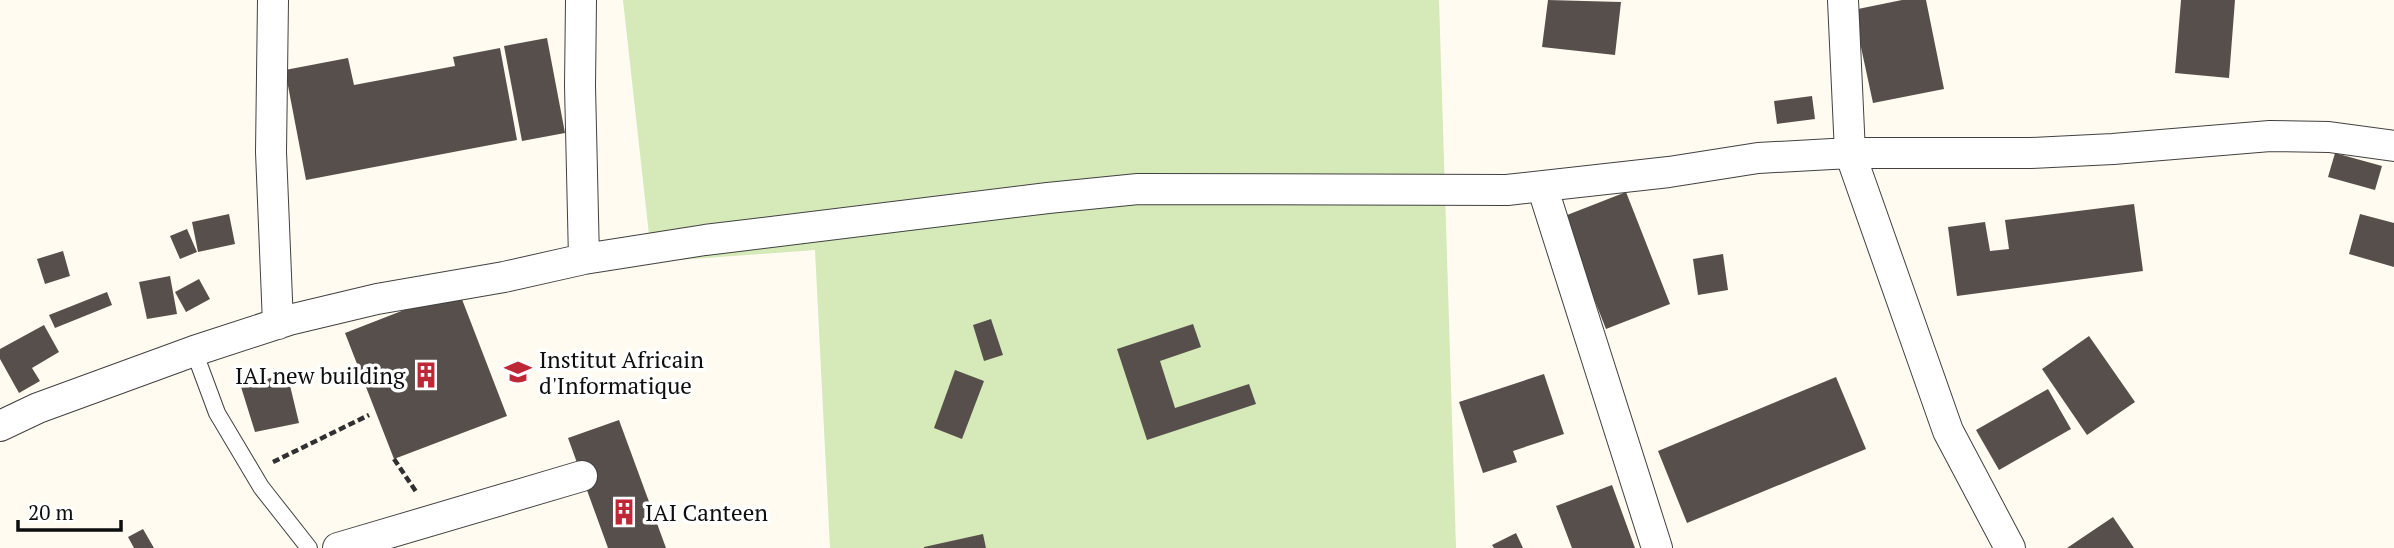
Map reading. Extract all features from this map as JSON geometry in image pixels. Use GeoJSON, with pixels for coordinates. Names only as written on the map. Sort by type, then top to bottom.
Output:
{"type":"FeatureCollection","features":[{"type":"Feature","properties":{"kind":"street"},"geometry":{"type":"LineString","coordinates":[[273,0],[271,152],[278,324]]}},
{"type":"Feature","properties":{"kind":"street"},"geometry":{"type":"LineString","coordinates":[[581,0],[583,259]]}},
{"type":"Feature","properties":{"kind":"street"},"geometry":{"type":"LineString","coordinates":[[1843,0],[1850,153],[1948,431],[2010,548]]}},
{"type":"Feature","properties":{"kind":"street"},"geometry":{"type":"LineString","coordinates":[[0,426],[51,403],[194,351],[278,324],[377,299],[504,277],[583,259],[705,240],[1138,189],[1507,190],[1669,172],[1758,158],[1850,153],[2045,153],[2270,135],[2329,137],[2394,146]]}},
{"type":"Feature","properties":{"kind":"street"},"geometry":{"type":"LineString","coordinates":[[1542,186],[1657,548]]}},
{"type":"Feature","properties":{"kind":"street"},"geometry":{"type":"LineString","coordinates":[[338,548],[582,476]]}},
{"type":"Feature","properties":{"kind":"lane"},"geometry":{"type":"LineString","coordinates":[[194,351],[217,413],[261,487],[309,548]]}},
{"type":"Feature","properties":{"kind":"path"},"geometry":{"type":"LineString","coordinates":[[252,472],[369,415]]}},
{"type":"Feature","properties":{"kind":"green space"},"geometry":{"type":"Polygon","coordinates":[[[623,0],[1439,0],[1456,548],[830,548],[815,250],[652,262],[623,0]]]}},
{"type":"Feature","properties":{"kind":"building"},"geometry":{"type":"Polygon","coordinates":[[[1548,0],[1621,2],[1615,55],[1542,47],[1548,0]]]}},
{"type":"Feature","properties":{"kind":"building"},"geometry":{"type":"Polygon","coordinates":[[[1902,0],[1926,0],[1944,89],[1873,103],[1853,10],[1902,0]]]}},
{"type":"Feature","properties":{"kind":"building"},"geometry":{"type":"Polygon","coordinates":[[[2181,0],[2235,0],[2229,78],[2175,73],[2181,0]]]}},
{"type":"Feature","properties":{"kind":"building"},"geometry":{"type":"Polygon","coordinates":[[[547,38],[565,133],[522,141],[504,46],[547,38]]]}},
{"type":"Feature","properties":{"kind":"building"},"geometry":{"type":"Polygon","coordinates":[[[500,48],[517,140],[306,180],[285,70],[348,58],[354,85],[455,66],[453,57],[500,48]]]}},
{"type":"Feature","properties":{"kind":"building"},"geometry":{"type":"Polygon","coordinates":[[[1812,96],[1815,119],[1777,124],[1774,101],[1812,96]]]}},
{"type":"Feature","properties":{"kind":"building"},"geometry":{"type":"Polygon","coordinates":[[[2335,153],[2382,166],[2375,190],[2328,177],[2335,153]]]}},
{"type":"Feature","properties":{"kind":"building"},"geometry":{"type":"Polygon","coordinates":[[[1626,192],[1670,304],[1606,329],[1562,217],[1626,192]]]}},
{"type":"Feature","properties":{"kind":"building"},"geometry":{"type":"Polygon","coordinates":[[[2134,204],[2143,271],[1957,296],[1948,227],[1985,222],[1990,251],[2009,249],[2005,220],[2134,204]]]}},
{"type":"Feature","properties":{"kind":"building"},"geometry":{"type":"Polygon","coordinates":[[[229,214],[235,244],[198,252],[192,222],[229,214]]]}},
{"type":"Feature","properties":{"kind":"building"},"geometry":{"type":"Polygon","coordinates":[[[2360,214],[2394,223],[2394,267],[2349,254],[2360,214]]]}},
{"type":"Feature","properties":{"kind":"building"},"geometry":{"type":"Polygon","coordinates":[[[187,229],[197,252],[180,259],[170,236],[187,229]]]}},
{"type":"Feature","properties":{"kind":"building"},"geometry":{"type":"Polygon","coordinates":[[[63,251],[70,276],[45,284],[37,259],[63,251]]]}},
{"type":"Feature","properties":{"kind":"building"},"geometry":{"type":"Polygon","coordinates":[[[1723,254],[1728,290],[1698,295],[1693,259],[1723,254]]]}},
{"type":"Feature","properties":{"kind":"building"},"geometry":{"type":"Polygon","coordinates":[[[170,276],[177,314],[147,319],[139,282],[170,276]]]}},
{"type":"Feature","properties":{"kind":"building"},"geometry":{"type":"Polygon","coordinates":[[[199,279],[210,299],[186,312],[175,292],[199,279]]]}},
{"type":"Feature","properties":{"kind":"building","name":"IAI new building"},"geometry":{"type":"Polygon","coordinates":[[[458,289],[507,416],[394,459],[345,333],[458,289]]]}},
{"type":"Feature","properties":{"kind":"building"},"geometry":{"type":"Polygon","coordinates":[[[107,292],[112,305],[55,328],[49,315],[107,292]]]}},
{"type":"Feature","properties":{"kind":"building"},"geometry":{"type":"Polygon","coordinates":[[[991,319],[1003,355],[984,361],[973,325],[991,319]]]}},
{"type":"Feature","properties":{"kind":"building"},"geometry":{"type":"Polygon","coordinates":[[[1193,324],[1201,347],[1160,361],[1175,408],[1249,384],[1256,404],[1147,440],[1117,349],[1193,324]]]}},
{"type":"Feature","properties":{"kind":"building"},"geometry":{"type":"Polygon","coordinates":[[[44,325],[59,352],[32,368],[40,381],[19,393],[0,359],[0,349],[44,325]]]}},
{"type":"Feature","properties":{"kind":"building"},"geometry":{"type":"Polygon","coordinates":[[[2089,336],[2135,402],[2087,435],[2042,369],[2089,336]]]}},
{"type":"Feature","properties":{"kind":"building"},"geometry":{"type":"Polygon","coordinates":[[[955,370],[984,381],[962,439],[934,428],[955,370]]]}},
{"type":"Feature","properties":{"kind":"building"},"geometry":{"type":"Polygon","coordinates":[[[287,373],[299,423],[255,432],[241,387],[287,373]]]}},
{"type":"Feature","properties":{"kind":"building"},"geometry":{"type":"Polygon","coordinates":[[[1544,374],[1564,434],[1513,451],[1517,462],[1483,473],[1459,402],[1544,374]]]}},
{"type":"Feature","properties":{"kind":"building"},"geometry":{"type":"Polygon","coordinates":[[[1836,377],[1866,449],[1687,523],[1658,451],[1836,377]]]}},
{"type":"Feature","properties":{"kind":"building"},"geometry":{"type":"Polygon","coordinates":[[[2048,389],[2071,429],[1999,470],[1976,430],[2048,389]]]}},
{"type":"Feature","properties":{"kind":"building","name":"IAI Canteen"},"geometry":{"type":"Polygon","coordinates":[[[619,420],[666,548],[608,548],[568,438],[619,420]]]}},
{"type":"Feature","properties":{"kind":"building"},"geometry":{"type":"Polygon","coordinates":[[[1612,485],[1635,548],[1572,548],[1556,506],[1612,485]]]}},
{"type":"Feature","properties":{"kind":"building"},"geometry":{"type":"Polygon","coordinates":[[[2113,517],[2134,548],[2067,548],[2113,517]]]}},
{"type":"Feature","properties":{"kind":"building"},"geometry":{"type":"Polygon","coordinates":[[[143,529],[154,548],[134,548],[128,537],[143,529]]]}},
{"type":"Feature","properties":{"kind":"building"},"geometry":{"type":"Polygon","coordinates":[[[1516,533],[1523,548],[1494,548],[1492,545],[1516,533]]]}},
{"type":"Feature","properties":{"kind":"building"},"geometry":{"type":"Polygon","coordinates":[[[983,534],[986,548],[924,548],[924,547],[983,534]]]}},
{"type":"Feature","properties":{"kind":"place","name":"Institut Africain d'Informatique"},"geometry":{"type":"Point","coordinates":[518,372]}},
{"type":"Feature","properties":{"kind":"place","name":"IAI new building"},"geometry":{"type":"Point","coordinates":[426,375]}},
{"type":"Feature","properties":{"kind":"place","name":"IAI Canteen"},"geometry":{"type":"Point","coordinates":[624,512]}}]}
